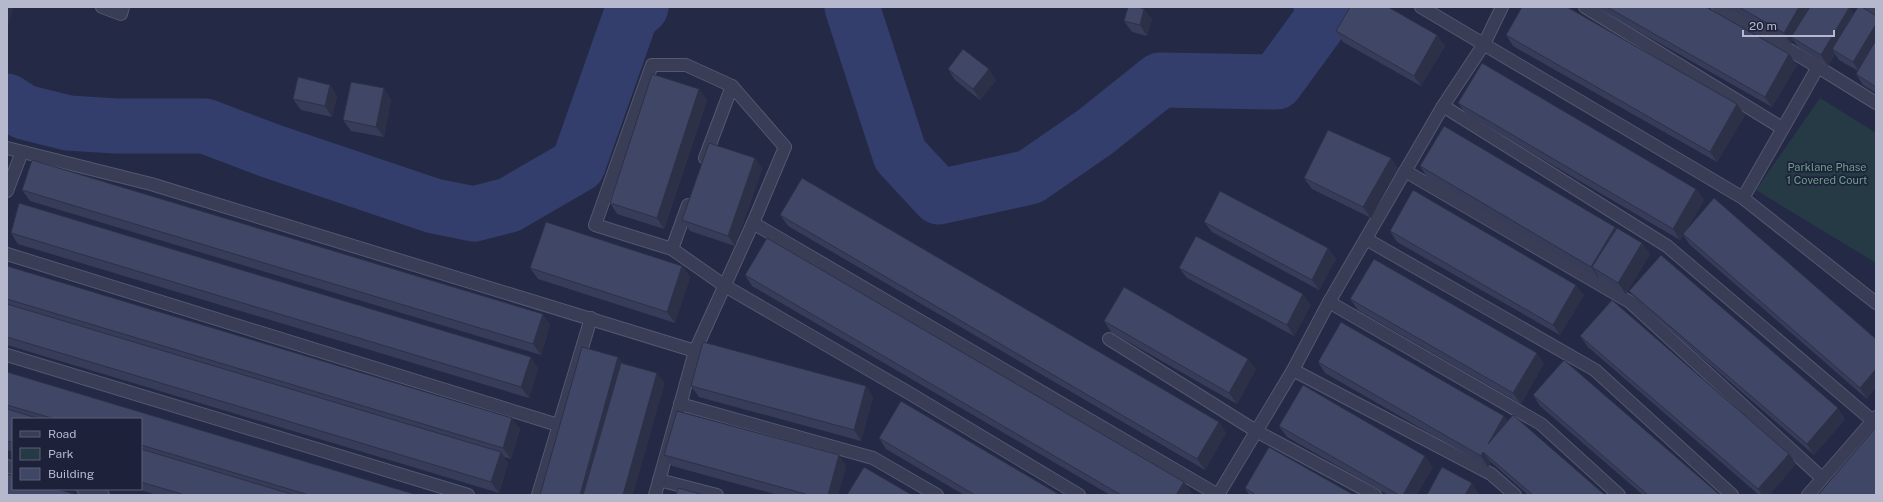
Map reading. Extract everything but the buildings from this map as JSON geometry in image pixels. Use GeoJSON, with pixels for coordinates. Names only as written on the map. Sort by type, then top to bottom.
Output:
{"type":"FeatureCollection","features":[{"type":"Feature","properties":{"kind":"street"},"geometry":{"type":"LineString","coordinates":[[102,7],[122,11]]}},
{"type":"Feature","properties":{"kind":"street"},"geometry":{"type":"LineString","coordinates":[[1421,7],[1743,198],[1876,303]]}},
{"type":"Feature","properties":{"kind":"street"},"geometry":{"type":"LineString","coordinates":[[754,223],[1218,495],[1293,370],[1329,302],[1443,106],[1484,44],[1502,7]]}},
{"type":"Feature","properties":{"kind":"street"},"geometry":{"type":"LineString","coordinates":[[1585,7],[1782,128]]}},
{"type":"Feature","properties":{"kind":"street"},"geometry":{"type":"LineString","coordinates":[[1718,7],[1876,103]]}},
{"type":"Feature","properties":{"kind":"street"},"geometry":{"type":"LineString","coordinates":[[1867,7],[1876,12]]}},
{"type":"Feature","properties":{"kind":"street"},"geometry":{"type":"LineString","coordinates":[[655,495],[695,351],[725,286],[754,223],[785,147],[732,86],[686,65],[652,65],[595,224],[672,249],[725,286],[909,393],[1079,495]]}},
{"type":"Feature","properties":{"kind":"street"},"geometry":{"type":"LineString","coordinates":[[1743,198],[1818,67]]}},
{"type":"Feature","properties":{"kind":"street"},"geometry":{"type":"LineString","coordinates":[[702,168],[732,86]]}},
{"type":"Feature","properties":{"kind":"street"},"geometry":{"type":"LineString","coordinates":[[1443,106],[1667,246],[1874,419],[1808,495]]}},
{"type":"Feature","properties":{"kind":"street"},"geometry":{"type":"LineString","coordinates":[[7,148],[151,184],[695,351]]}},
{"type":"Feature","properties":{"kind":"street"},"geometry":{"type":"LineString","coordinates":[[7,191],[22,152]]}},
{"type":"Feature","properties":{"kind":"street"},"geometry":{"type":"LineString","coordinates":[[1405,171],[1630,302],[1822,478]]}},
{"type":"Feature","properties":{"kind":"street"},"geometry":{"type":"LineString","coordinates":[[672,249],[691,197]]}},
{"type":"Feature","properties":{"kind":"street"},"geometry":{"type":"LineString","coordinates":[[1366,239],[1596,370],[1732,495]]}},
{"type":"Feature","properties":{"kind":"street"},"geometry":{"type":"LineString","coordinates":[[7,254],[558,425]]}},
{"type":"Feature","properties":{"kind":"street"},"geometry":{"type":"LineString","coordinates":[[1329,302],[1541,424],[1620,495]]}},
{"type":"Feature","properties":{"kind":"street"},"geometry":{"type":"LineString","coordinates":[[538,495],[591,318]]}},
{"type":"Feature","properties":{"kind":"street"},"geometry":{"type":"LineString","coordinates":[[1109,339],[1256,431],[1375,495]]}},
{"type":"Feature","properties":{"kind":"street"},"geometry":{"type":"LineString","coordinates":[[7,355],[468,495]]}},
{"type":"Feature","properties":{"kind":"street"},"geometry":{"type":"LineString","coordinates":[[1293,370],[1491,474],[1515,495]]}},
{"type":"Feature","properties":{"kind":"street"},"geometry":{"type":"LineString","coordinates":[[680,404],[873,458],[937,495]]}},
{"type":"Feature","properties":{"kind":"street"},"geometry":{"type":"LineString","coordinates":[[659,480],[717,495]]}},
{"type":"Feature","properties":{"kind":"street"},"geometry":{"type":"LineString","coordinates":[[86,490],[102,495]]}},
{"type":"Feature","properties":{"kind":"green space","name":"Parklane Phase 1 Covered Court"},"geometry":{"type":"Polygon","coordinates":[[[1820,98],[1876,133],[1876,263],[1756,190],[1820,98]]]}},
{"type":"Feature","properties":{"kind":"waterway"},"geometry":{"type":"LineString","coordinates":[[7,101],[24,112],[68,123],[116,126],[205,126],[271,151],[434,206],[474,214],[509,205],[578,165],[631,15],[641,7]]}},
{"type":"Feature","properties":{"kind":"waterway"},"geometry":{"type":"LineString","coordinates":[[852,7],[900,155],[939,197],[1030,177],[1095,132],[1160,80],[1276,82],[1322,19],[1321,7]]}}]}
